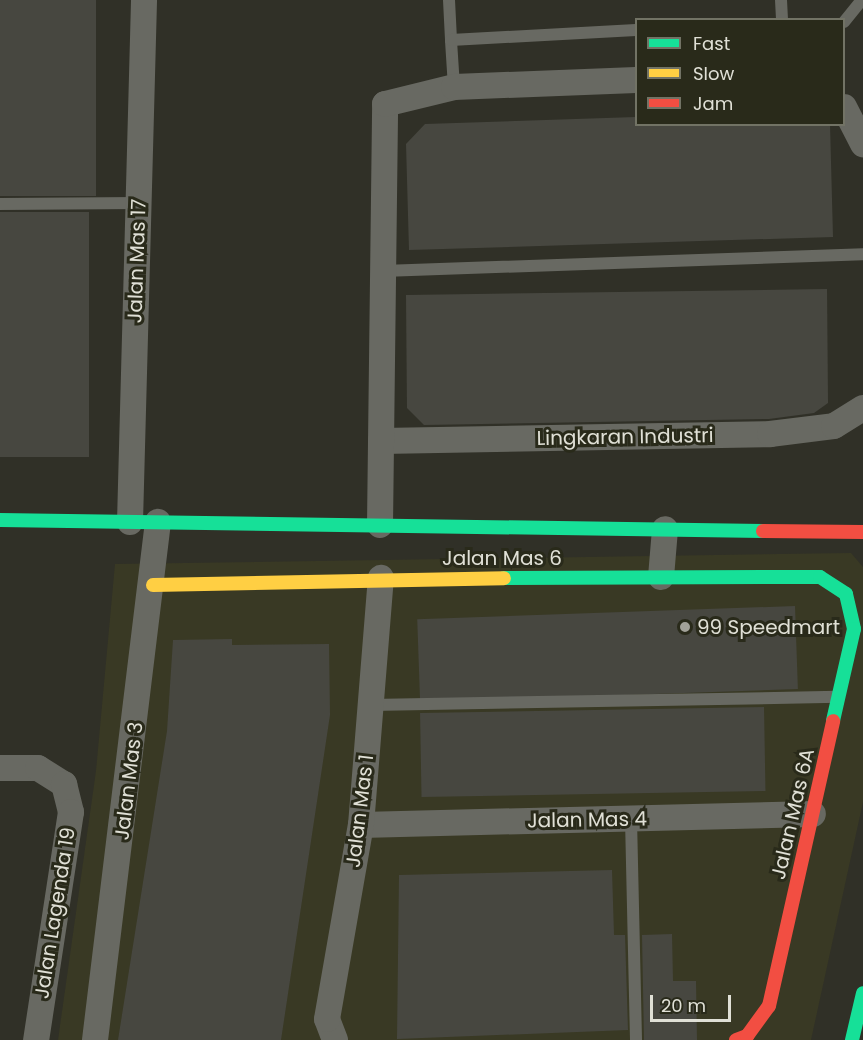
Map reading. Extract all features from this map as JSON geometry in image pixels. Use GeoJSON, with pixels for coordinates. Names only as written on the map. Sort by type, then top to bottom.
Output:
{"type":"FeatureCollection","features":[{"type":"Feature","properties":{"kind":"street","name":"Jalan Mas 17"},"geometry":{"type":"LineString","coordinates":[[130,522],[144,0]]}},
{"type":"Feature","properties":{"kind":"street"},"geometry":{"type":"LineString","coordinates":[[380,525],[385,104],[454,87],[635,80]]}},
{"type":"Feature","properties":{"kind":"street"},"geometry":{"type":"LineString","coordinates":[[845,111],[863,144]]}},
{"type":"Feature","properties":{"kind":"street","name":"Lingkaran Industri"},"geometry":{"type":"LineString","coordinates":[[381,441],[770,434],[834,426],[863,408]]}},
{"type":"Feature","properties":{"kind":"street"},"geometry":{"type":"LineString","coordinates":[[0,520],[863,532]]}},
{"type":"Feature","properties":{"kind":"street","name":"Jalan Mas 3"},"geometry":{"type":"LineString","coordinates":[[95,1040],[153,585],[158,522]]}},
{"type":"Feature","properties":{"kind":"street"},"geometry":{"type":"LineString","coordinates":[[661,577],[665,529]]}},
{"type":"Feature","properties":{"kind":"street","name":"Jalan Mas 6"},"geometry":{"type":"LineString","coordinates":[[153,585],[381,578],[820,577],[846,594]]}},
{"type":"Feature","properties":{"kind":"street","name":"Jalan Mas 1"},"geometry":{"type":"LineString","coordinates":[[335,1040],[327,1019],[361,825],[381,578]]}},
{"type":"Feature","properties":{"kind":"street","name":"Jalan Mas 6A"},"geometry":{"type":"LineString","coordinates":[[742,1038],[769,1006],[854,629],[846,594]]}},
{"type":"Feature","properties":{"kind":"street","name":"Jalan Lagenda 19"},"geometry":{"type":"LineString","coordinates":[[0,768],[38,768],[64,784],[71,812],[36,1040]]}},
{"type":"Feature","properties":{"kind":"street","name":"Jalan Mas 4"},"geometry":{"type":"LineString","coordinates":[[361,825],[813,814]]}},
{"type":"Feature","properties":{"kind":"street"},"geometry":{"type":"LineString","coordinates":[[852,1040],[863,993]]}},
{"type":"Feature","properties":{"kind":"lane"},"geometry":{"type":"LineString","coordinates":[[449,0],[454,87]]}},
{"type":"Feature","properties":{"kind":"lane"},"geometry":{"type":"LineString","coordinates":[[781,0],[782,18]]}},
{"type":"Feature","properties":{"kind":"lane"},"geometry":{"type":"LineString","coordinates":[[845,20],[862,0]]}},
{"type":"Feature","properties":{"kind":"lane"},"geometry":{"type":"LineString","coordinates":[[451,40],[635,30]]}},
{"type":"Feature","properties":{"kind":"lane"},"geometry":{"type":"LineString","coordinates":[[0,204],[139,203]]}},
{"type":"Feature","properties":{"kind":"lane"},"geometry":{"type":"LineString","coordinates":[[383,271],[863,254]]}},
{"type":"Feature","properties":{"kind":"lane"},"geometry":{"type":"LineString","coordinates":[[371,705],[840,697]]}},
{"type":"Feature","properties":{"kind":"lane"},"geometry":{"type":"LineString","coordinates":[[631,819],[636,1040]]}},
{"type":"Feature","properties":{"kind":"shaded area"},"geometry":{"type":"Polygon","coordinates":[[[851,553],[863,567],[863,802],[811,1040],[58,1040],[96,771],[115,564],[851,553]]]}},
{"type":"Feature","properties":{"kind":"building"},"geometry":{"type":"Polygon","coordinates":[[[0,0],[96,0],[96,196],[0,196],[0,0]]]}},
{"type":"Feature","properties":{"kind":"building"},"geometry":{"type":"Polygon","coordinates":[[[635,117],[635,126],[830,126],[833,237],[409,250],[406,144],[425,124],[635,117]]]}},
{"type":"Feature","properties":{"kind":"building"},"geometry":{"type":"Polygon","coordinates":[[[0,212],[89,212],[89,457],[0,457],[0,212]]]}},
{"type":"Feature","properties":{"kind":"building"},"geometry":{"type":"Polygon","coordinates":[[[827,289],[828,403],[814,413],[769,419],[424,425],[407,408],[406,295],[827,289]]]}},
{"type":"Feature","properties":{"kind":"building"},"geometry":{"type":"Polygon","coordinates":[[[795,606],[798,689],[420,702],[417,619],[795,606]]]}},
{"type":"Feature","properties":{"kind":"building"},"geometry":{"type":"Polygon","coordinates":[[[232,639],[232,645],[329,644],[330,715],[281,1040],[118,1040],[167,731],[173,640],[232,639]]]}},
{"type":"Feature","properties":{"kind":"building"},"geometry":{"type":"Polygon","coordinates":[[[764,707],[765,791],[422,797],[420,713],[764,707]]]}},
{"type":"Feature","properties":{"kind":"building"},"geometry":{"type":"Polygon","coordinates":[[[612,870],[614,935],[625,935],[628,1030],[397,1039],[399,875],[612,870]]]}},
{"type":"Feature","properties":{"kind":"building"},"geometry":{"type":"Polygon","coordinates":[[[672,934],[673,981],[696,981],[697,1040],[644,1040],[642,935],[672,934]]]}},
{"type":"Feature","properties":{"kind":"traffic: fast"},"geometry":{"type":"LineString","coordinates":[[0,520],[763,531]]}},
{"type":"Feature","properties":{"kind":"traffic: fast"},"geometry":{"type":"LineString","coordinates":[[504,578],[820,577],[846,594],[854,629],[833,721]]}},
{"type":"Feature","properties":{"kind":"traffic: fast"},"geometry":{"type":"LineString","coordinates":[[852,1040],[863,993]]}},
{"type":"Feature","properties":{"kind":"traffic: slow"},"geometry":{"type":"LineString","coordinates":[[153,585],[504,578]]}},
{"type":"Feature","properties":{"kind":"traffic: jam"},"geometry":{"type":"LineString","coordinates":[[763,531],[863,532]]}},
{"type":"Feature","properties":{"kind":"traffic: jam"},"geometry":{"type":"LineString","coordinates":[[736,1040],[747,1036],[769,1006],[833,721]]}},
{"type":"Feature","properties":{"kind":"place","name":"99 Speedmart"},"geometry":{"type":"Point","coordinates":[685,627]}}]}
